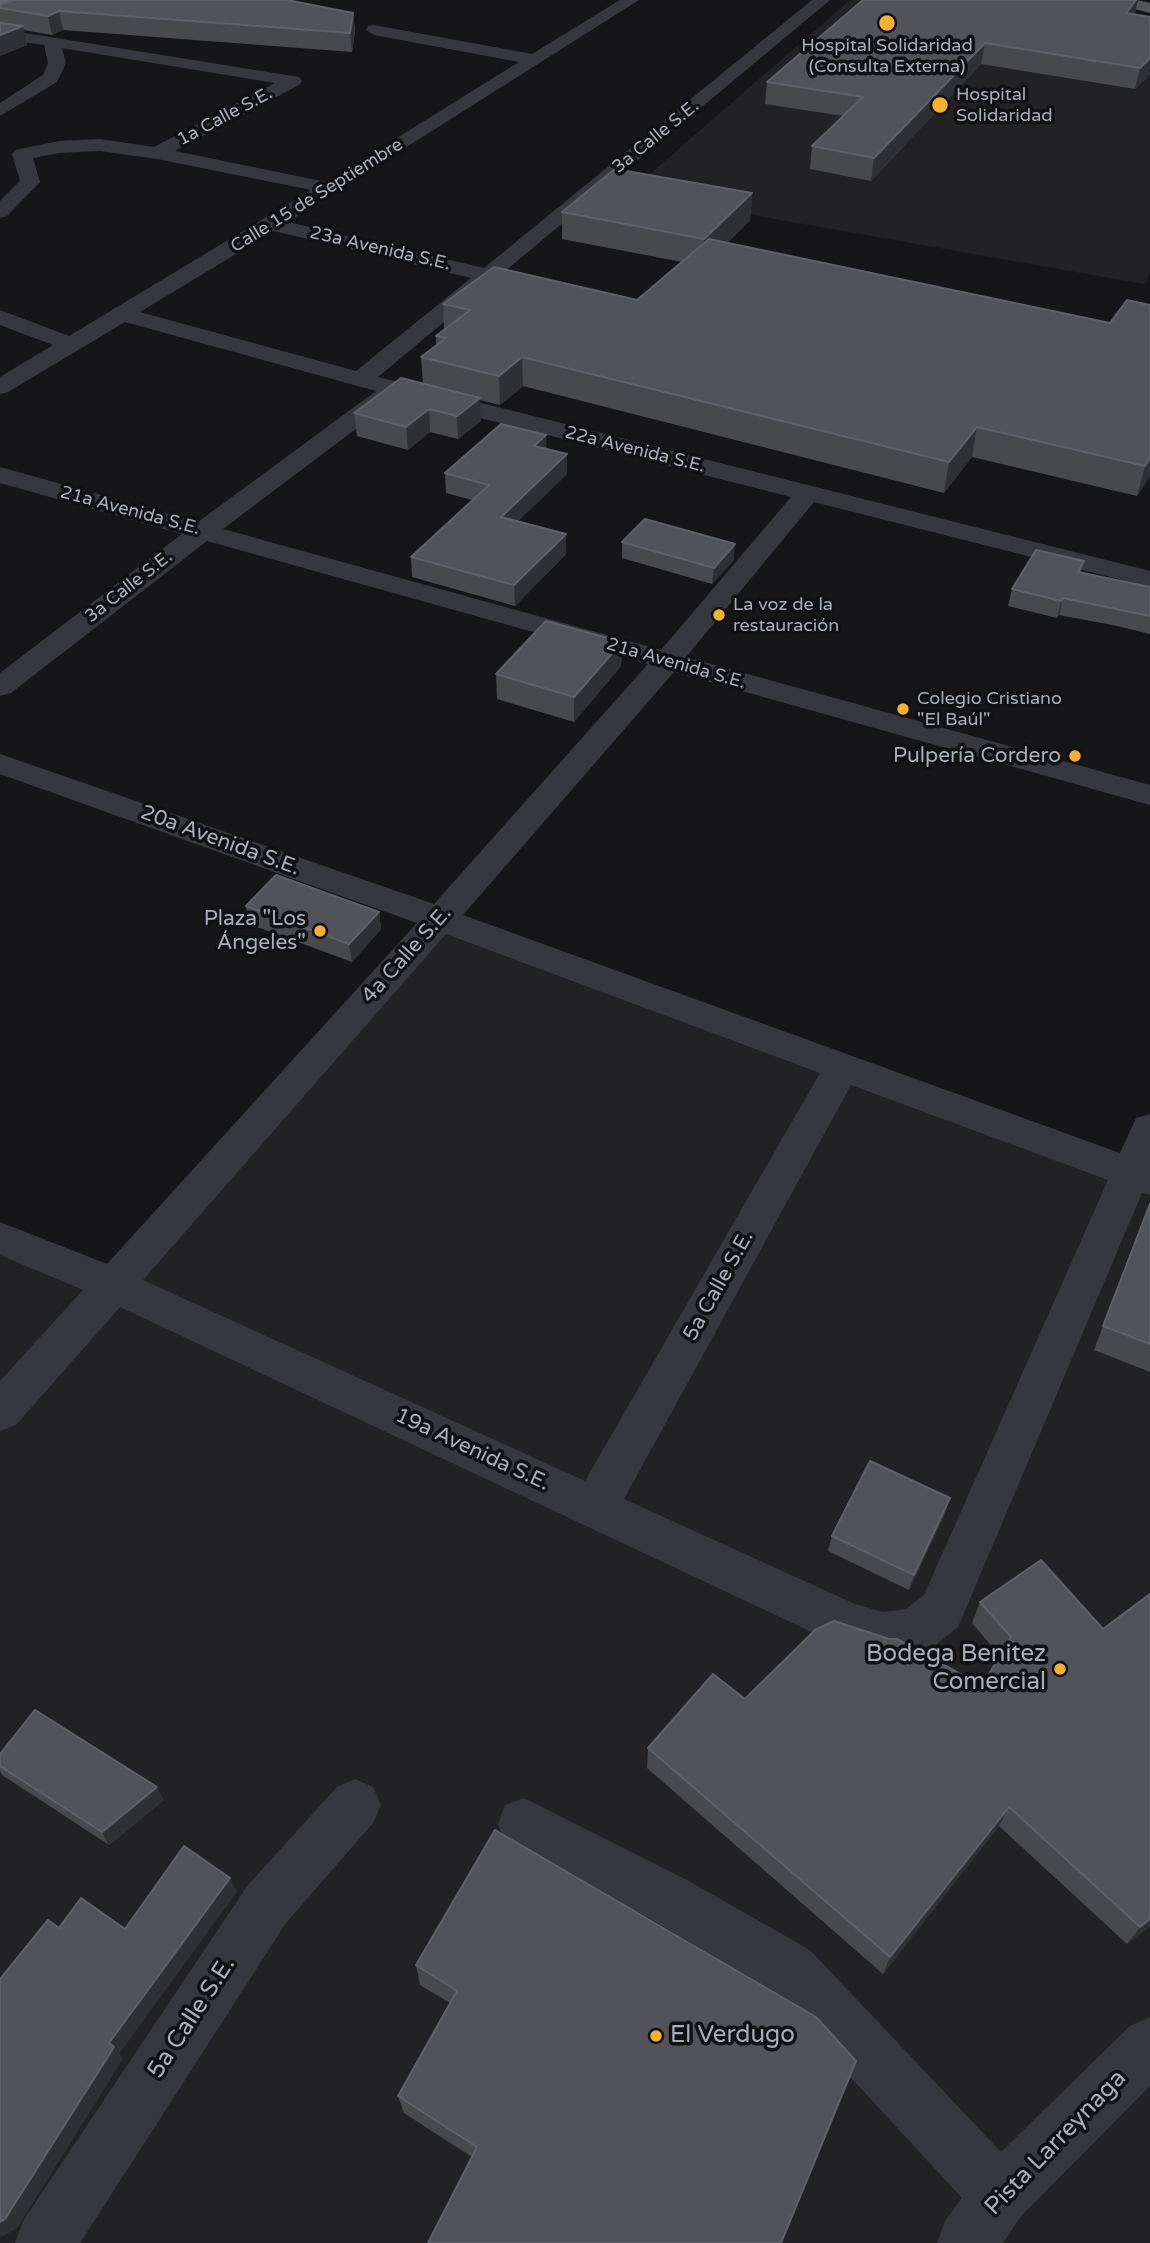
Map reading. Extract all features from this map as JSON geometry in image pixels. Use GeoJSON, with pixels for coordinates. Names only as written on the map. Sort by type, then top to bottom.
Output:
{"type":"FeatureCollection","features":[{"type":"Feature","properties":{"kind":"highway"},"geometry":{"type":"LineString","coordinates":[[0,3],[13,5]]}},
{"type":"Feature","properties":{"kind":"main road"},"geometry":{"type":"LineString","coordinates":[[1116,0],[1150,8]]}},
{"type":"Feature","properties":{"kind":"street","name":"Calle 15 de Septiembre"},"geometry":{"type":"LineString","coordinates":[[0,387],[271,224],[631,0]]}},
{"type":"Feature","properties":{"kind":"street","name":"3a Calle S.E."},"geometry":{"type":"LineString","coordinates":[[360,380],[822,0]]}},
{"type":"Feature","properties":{"kind":"street"},"geometry":{"type":"LineString","coordinates":[[0,17],[13,5]]}},
{"type":"Feature","properties":{"kind":"street"},"geometry":{"type":"LineString","coordinates":[[374,30],[535,60]]}},
{"type":"Feature","properties":{"kind":"street"},"geometry":{"type":"LineString","coordinates":[[0,34],[50,41],[57,63],[51,78],[0,111]]}},
{"type":"Feature","properties":{"kind":"street","name":"1a Calle S.E."},"geometry":{"type":"LineString","coordinates":[[50,41],[293,82],[157,153]]}},
{"type":"Feature","properties":{"kind":"street"},"geometry":{"type":"LineString","coordinates":[[0,144],[22,154],[59,147],[100,145],[157,153],[328,188]]}},
{"type":"Feature","properties":{"kind":"street"},"geometry":{"type":"LineString","coordinates":[[0,212],[30,182],[22,154]]}},
{"type":"Feature","properties":{"kind":"street","name":"23a Avenida S.E."},"geometry":{"type":"LineString","coordinates":[[271,224],[488,275]]}},
{"type":"Feature","properties":{"kind":"street","name":"22a Avenida S.E."},"geometry":{"type":"LineString","coordinates":[[122,314],[394,389],[1150,579]]}},
{"type":"Feature","properties":{"kind":"street"},"geometry":{"type":"LineString","coordinates":[[0,317],[70,344]]}},
{"type":"Feature","properties":{"kind":"street","name":"3a Calle S.E."},"geometry":{"type":"LineString","coordinates":[[0,687],[203,530],[394,389]]}},
{"type":"Feature","properties":{"kind":"street","name":"21a Avenida S.E."},"geometry":{"type":"LineString","coordinates":[[0,475],[1150,795]]}},
{"type":"Feature","properties":{"kind":"street","name":"4a Calle S.E."},"geometry":{"type":"LineString","coordinates":[[0,1412],[667,661],[808,493]]}},
{"type":"Feature","properties":{"kind":"street","name":"20a Avenida S.E."},"geometry":{"type":"LineString","coordinates":[[0,763],[440,919],[1140,1177]]}},
{"type":"Feature","properties":{"kind":"street","name":"5a Calle S.E."},"geometry":{"type":"LineString","coordinates":[[595,1507],[843,1066]]}},
{"type":"Feature","properties":{"kind":"street"},"geometry":{"type":"LineString","coordinates":[[1140,1177],[1150,1128]]}},
{"type":"Feature","properties":{"kind":"street","name":"19a Avenida S.E."},"geometry":{"type":"LineString","coordinates":[[0,1238],[113,1284],[848,1625],[883,1635],[916,1631],[941,1611],[1140,1177]]}},
{"type":"Feature","properties":{"kind":"street","name":"5a Calle S.E."},"geometry":{"type":"LineString","coordinates":[[45,2243],[267,1904],[355,1805]]}},
{"type":"Feature","properties":{"kind":"street"},"geometry":{"type":"LineString","coordinates":[[524,1824],[668,1899],[790,1970],[1000,2195]]}},
{"type":"Feature","properties":{"kind":"street","name":"Pista Larreynaga"},"geometry":{"type":"LineString","coordinates":[[967,2243],[1000,2195],[1150,2046]]}},
{"type":"Feature","properties":{"kind":"shaded area","name":"Hospital Solidaridad"},"geometry":{"type":"Polygon","coordinates":[[[850,0],[1077,0],[1150,17],[1150,273],[1144,284],[628,193],[850,0]]]}},
{"type":"Feature","properties":{"kind":"shaded area"},"geometry":{"type":"Polygon","coordinates":[[[440,919],[1150,1174],[1150,2243],[0,2243],[0,1238],[113,1284],[440,919]]]}},
{"type":"Feature","properties":{"kind":"building"},"geometry":{"type":"Polygon","coordinates":[[[13,0],[287,0],[353,13],[350,33],[59,11],[48,16],[0,8],[0,5],[13,0]]]}},
{"type":"Feature","properties":{"kind":"building"},"geometry":{"type":"Polygon","coordinates":[[[863,0],[1136,0],[1126,13],[1150,17],[1150,58],[1140,68],[985,43],[874,158],[812,146],[863,97],[767,82],[863,0]]]}},
{"type":"Feature","properties":{"kind":"building"},"geometry":{"type":"Polygon","coordinates":[[[0,23],[23,26],[0,35],[0,23]]]}},
{"type":"Feature","properties":{"kind":"building"},"geometry":{"type":"Polygon","coordinates":[[[615,169],[752,193],[704,239],[562,212],[615,169]]]}},
{"type":"Feature","properties":{"kind":"building"},"geometry":{"type":"Polygon","coordinates":[[[709,239],[1110,323],[1127,300],[1150,305],[1150,458],[1145,466],[977,427],[949,462],[522,357],[499,376],[421,357],[446,338],[436,336],[470,310],[443,304],[494,267],[637,300],[709,239]]]}},
{"type":"Feature","properties":{"kind":"building"},"geometry":{"type":"Polygon","coordinates":[[[401,378],[480,398],[457,416],[429,409],[406,427],[354,413],[401,378]]]}},
{"type":"Feature","properties":{"kind":"building"},"geometry":{"type":"Polygon","coordinates":[[[501,424],[546,435],[534,446],[567,454],[501,517],[566,534],[514,585],[411,557],[489,485],[445,473],[501,424]]]}},
{"type":"Feature","properties":{"kind":"building"},"geometry":{"type":"Polygon","coordinates":[[[645,519],[735,544],[714,568],[622,542],[645,519]]]}},
{"type":"Feature","properties":{"kind":"building"},"geometry":{"type":"Polygon","coordinates":[[[1036,550],[1084,561],[1078,572],[1150,587],[1150,616],[1063,598],[1061,601],[1012,589],[1036,550]]]}},
{"type":"Feature","properties":{"kind":"building"},"geometry":{"type":"Polygon","coordinates":[[[546,621],[622,642],[574,697],[496,674],[546,621]]]}},
{"type":"Feature","properties":{"kind":"building"},"geometry":{"type":"Polygon","coordinates":[[[276,875],[379,912],[349,944],[246,906],[276,875]]]}},
{"type":"Feature","properties":{"kind":"building"},"geometry":{"type":"Polygon","coordinates":[[[1150,1204],[1150,1344],[1103,1326],[1150,1204]]]}},
{"type":"Feature","properties":{"kind":"building"},"geometry":{"type":"Polygon","coordinates":[[[870,1461],[950,1498],[914,1575],[832,1536],[870,1461]]]}},
{"type":"Feature","properties":{"kind":"building"},"geometry":{"type":"Polygon","coordinates":[[[1041,1560],[1103,1629],[1150,1594],[1150,1919],[1140,1927],[1009,1807],[890,1957],[648,1748],[713,1674],[745,1699],[815,1630],[834,1621],[889,1639],[897,1639],[982,1686],[1011,1637],[980,1602],[1041,1560]]]}},
{"type":"Feature","properties":{"kind":"building"},"geometry":{"type":"Polygon","coordinates":[[[35,1710],[157,1787],[102,1832],[0,1766],[0,1754],[35,1710]]]}},
{"type":"Feature","properties":{"kind":"building"},"geometry":{"type":"Polygon","coordinates":[[[495,1830],[816,2017],[856,2061],[781,2243],[428,2243],[477,2147],[398,2096],[457,1991],[416,1965],[495,1830]]]}},
{"type":"Feature","properties":{"kind":"building"},"geometry":{"type":"Polygon","coordinates":[[[184,1846],[230,1878],[109,2043],[114,2047],[5,2219],[0,2222],[0,1979],[48,1920],[59,1928],[81,1898],[125,1929],[184,1846]]]}},
{"type":"Feature","properties":{"kind":"place","name":"Hospital Solidaridad (Consulta Externa)"},"geometry":{"type":"Point","coordinates":[887,23]}},
{"type":"Feature","properties":{"kind":"place","name":"Hospital Solidaridad"},"geometry":{"type":"Point","coordinates":[940,105]}},
{"type":"Feature","properties":{"kind":"place","name":"La voz de la restauración"},"geometry":{"type":"Point","coordinates":[719,615]}},
{"type":"Feature","properties":{"kind":"place","name":"Colegio Cristiano \"El Baúl\""},"geometry":{"type":"Point","coordinates":[903,709]}},
{"type":"Feature","properties":{"kind":"place","name":"Pulpería Cordero"},"geometry":{"type":"Point","coordinates":[1075,756]}},
{"type":"Feature","properties":{"kind":"place","name":"Plaza \"Los Ángeles\""},"geometry":{"type":"Point","coordinates":[320,931]}},
{"type":"Feature","properties":{"kind":"place","name":"Bodega Benitez Comercial"},"geometry":{"type":"Point","coordinates":[1060,1669]}},
{"type":"Feature","properties":{"kind":"place","name":"El Verdugo"},"geometry":{"type":"Point","coordinates":[656,2036]}}]}
